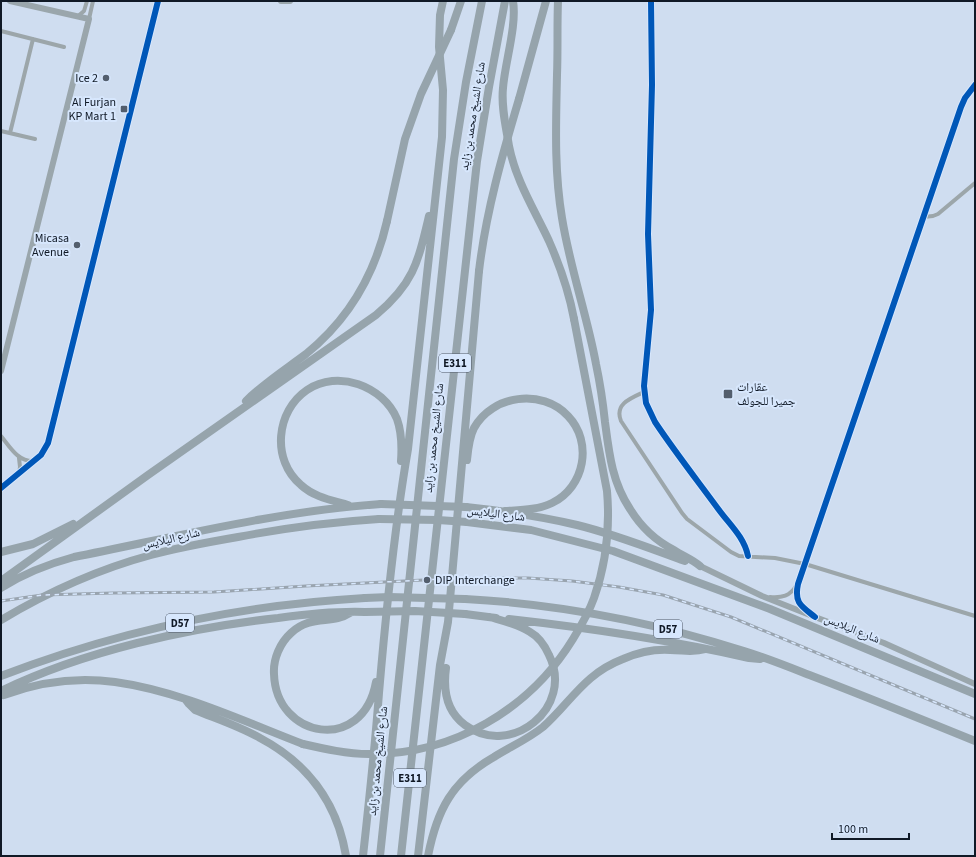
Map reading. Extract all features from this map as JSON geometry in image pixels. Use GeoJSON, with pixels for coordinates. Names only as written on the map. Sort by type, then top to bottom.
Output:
{"type":"FeatureCollection","features":[{"type":"Feature","properties":{"kind":"highway"},"geometry":{"type":"LineString","coordinates":[[363,856],[380,693],[383,646],[400,493],[408,449],[437,182],[443,114],[443,90],[439,47],[440,15],[443,1]]}},
{"type":"Feature","properties":{"kind":"highway"},"geometry":{"type":"LineString","coordinates":[[234,415],[249,399],[321,341],[356,299],[372,268],[382,242],[405,139],[421,94],[451,30],[461,1]]}},
{"type":"Feature","properties":{"kind":"highway","name":"شارع الشيخ محمد بن زايد"},"geometry":{"type":"LineString","coordinates":[[380,856],[454,159],[466,82],[482,1]]}},
{"type":"Feature","properties":{"kind":"highway","name":"شارع الشيخ محمد بن زايد"},"geometry":{"type":"LineString","coordinates":[[401,856],[477,161],[505,1]]}},
{"type":"Feature","properties":{"kind":"highway"},"geometry":{"type":"LineString","coordinates":[[1,696],[43,684],[84,680],[115,682],[149,688],[186,699],[303,744],[338,751],[376,754],[421,748],[454,738],[489,722],[522,700],[546,676],[568,648],[583,622],[594,598],[606,545],[608,508],[607,490],[567,288],[549,241],[518,179],[509,147],[505,121],[503,89],[513,17],[513,1]]}},
{"type":"Feature","properties":{"kind":"highway"},"geometry":{"type":"LineString","coordinates":[[418,856],[440,665],[448,622],[479,271],[484,237],[494,186],[546,1]]}},
{"type":"Feature","properties":{"kind":"highway"},"geometry":{"type":"LineString","coordinates":[[558,1],[555,148],[559,201],[567,245],[587,321],[596,364],[603,405],[607,446],[612,470],[625,502],[641,524],[661,542],[700,566]]}},
{"type":"Feature","properties":{"kind":"highway"},"geometry":{"type":"LineString","coordinates":[[1,581],[376,315],[398,295],[414,271],[437,182]]}},
{"type":"Feature","properties":{"kind":"highway"},"geometry":{"type":"LineString","coordinates":[[350,506],[325,499],[300,485],[290,474],[284,461],[280,435],[284,421],[290,408],[298,398],[308,390],[318,385],[342,381],[354,383],[375,393],[384,400],[391,409],[398,424],[402,442],[400,493]]}},
{"type":"Feature","properties":{"kind":"highway"},"geometry":{"type":"LineString","coordinates":[[458,496],[465,476],[470,438],[480,419],[496,406],[516,399],[527,398],[551,403],[568,416],[580,434],[583,456],[578,477],[570,489],[562,497],[552,503],[532,509],[505,511]]}},
{"type":"Feature","properties":{"kind":"highway"},"geometry":{"type":"LineString","coordinates":[[1,588],[39,568],[74,557],[266,518],[350,506],[381,504],[466,507],[505,511],[596,530],[700,566]]}},
{"type":"Feature","properties":{"kind":"highway","name":"شارع اليلايس"},"geometry":{"type":"LineString","coordinates":[[1,620],[61,588],[117,566],[151,555],[186,547],[292,527],[335,522],[379,519],[467,522],[531,530],[613,551],[770,609],[975,694]]}},
{"type":"Feature","properties":{"kind":"highway"},"geometry":{"type":"LineString","coordinates":[[1,552],[33,544],[72,525],[85,521]]}},
{"type":"Feature","properties":{"kind":"highway","name":"D57"},"geometry":{"type":"LineString","coordinates":[[1,676],[90,645],[144,630],[190,620],[265,607],[365,598],[414,597],[465,599],[536,604],[615,617],[682,633],[739,649],[769,660],[862,695],[975,741]]}},
{"type":"Feature","properties":{"kind":"highway"},"geometry":{"type":"LineString","coordinates":[[353,611],[343,617],[320,620],[305,624],[292,632],[285,640],[279,650],[274,671],[276,690],[286,709],[300,722],[319,730],[342,728],[352,723],[367,708],[372,698],[383,646]]}},
{"type":"Feature","properties":{"kind":"highway"},"geometry":{"type":"LineString","coordinates":[[1,691],[41,674],[99,654],[196,630],[238,622],[353,611],[415,611],[465,614],[565,625],[706,649],[749,658],[769,660]]}},
{"type":"Feature","properties":{"kind":"highway"},"geometry":{"type":"LineString","coordinates":[[446,636],[447,653],[445,693],[456,716],[469,728],[485,734],[502,736],[517,732],[535,722],[550,702],[555,690],[555,671],[544,646],[531,632],[520,626],[490,617]]}},
{"type":"Feature","properties":{"kind":"highway"},"geometry":{"type":"LineString","coordinates":[[428,856],[434,827],[439,814],[462,781],[482,764],[519,743],[541,728],[590,678],[610,665],[633,655],[657,650],[693,652],[706,649]]}},
{"type":"Feature","properties":{"kind":"highway"},"geometry":{"type":"LineString","coordinates":[[186,699],[195,710],[259,737],[288,755],[302,767],[322,791],[330,805],[342,839],[346,856]]}},
{"type":"Feature","properties":{"kind":"street"},"geometry":{"type":"LineString","coordinates":[[10,1],[89,19]]}},
{"type":"Feature","properties":{"kind":"street"},"geometry":{"type":"LineString","coordinates":[[76,17],[84,11],[87,1]]}},
{"type":"Feature","properties":{"kind":"street"},"geometry":{"type":"LineString","coordinates":[[1,371],[93,1]]}},
{"type":"Feature","properties":{"kind":"street"},"geometry":{"type":"LineString","coordinates":[[1,488],[44,451],[50,439],[158,1]]}},
{"type":"Feature","properties":{"kind":"street"},"geometry":{"type":"LineString","coordinates":[[281,1],[290,1]]}},
{"type":"Feature","properties":{"kind":"street"},"geometry":{"type":"LineString","coordinates":[[651,1],[652,85],[648,234],[651,310],[644,392],[648,408],[655,422],[740,536],[745,545],[748,556]]}},
{"type":"Feature","properties":{"kind":"street"},"geometry":{"type":"LineString","coordinates":[[1,31],[64,46]]}},
{"type":"Feature","properties":{"kind":"street"},"geometry":{"type":"LineString","coordinates":[[10,133],[33,39]]}},
{"type":"Feature","properties":{"kind":"street"},"geometry":{"type":"LineString","coordinates":[[815,617],[798,603],[796,593],[798,584],[961,107],[965,98],[975,85]]}},
{"type":"Feature","properties":{"kind":"street"},"geometry":{"type":"LineString","coordinates":[[1,131],[35,139]]}},
{"type":"Feature","properties":{"kind":"street"},"geometry":{"type":"LineString","coordinates":[[923,217],[938,214],[975,183]]}},
{"type":"Feature","properties":{"kind":"street"},"geometry":{"type":"LineString","coordinates":[[644,392],[622,404],[619,412],[621,421],[684,516],[734,554],[775,558],[805,564],[975,616]]}},
{"type":"Feature","properties":{"kind":"street"},"geometry":{"type":"LineString","coordinates":[[1,436],[19,458],[26,461],[34,461]]}},
{"type":"Feature","properties":{"kind":"street"},"geometry":{"type":"LineString","coordinates":[[19,458],[19,474]]}},
{"type":"Feature","properties":{"kind":"street"},"geometry":{"type":"LineString","coordinates":[[700,566],[762,596],[884,644],[975,684]]}},
{"type":"Feature","properties":{"kind":"street"},"geometry":{"type":"LineString","coordinates":[[762,596],[776,598],[786,596],[798,584]]}},
{"type":"Feature","properties":{"kind":"railway"},"geometry":{"type":"LineString","coordinates":[[1,601],[42,595],[214,592],[463,578],[528,578],[572,581],[619,587],[663,595],[731,617],[975,719]]}},
{"type":"Feature","properties":{"kind":"cycle path"},"geometry":{"type":"LineString","coordinates":[[1,488],[41,455],[48,443],[158,1]]}},
{"type":"Feature","properties":{"kind":"cycle path"},"geometry":{"type":"LineString","coordinates":[[651,1],[652,85],[648,234],[651,310],[644,386],[646,403],[655,422],[678,455],[740,537],[748,556]]}},
{"type":"Feature","properties":{"kind":"cycle path"},"geometry":{"type":"LineString","coordinates":[[815,617],[800,604],[797,596],[798,584],[961,107],[965,98],[975,85]]}},
{"type":"Feature","properties":{"kind":"place","name":"Ice 2"},"geometry":{"type":"Point","coordinates":[106,78]}},
{"type":"Feature","properties":{"kind":"place","name":"Al Furjan KP Mart 1"},"geometry":{"type":"Point","coordinates":[124,109]}},
{"type":"Feature","properties":{"kind":"place","name":"Micasa Avenue"},"geometry":{"type":"Point","coordinates":[77,245]}},
{"type":"Feature","properties":{"kind":"place","name":"عقارات جميرا للجولف"},"geometry":{"type":"Point","coordinates":[728,394]}},
{"type":"Feature","properties":{"kind":"place","name":"DIP Interchange"},"geometry":{"type":"Point","coordinates":[427,580]}}]}
